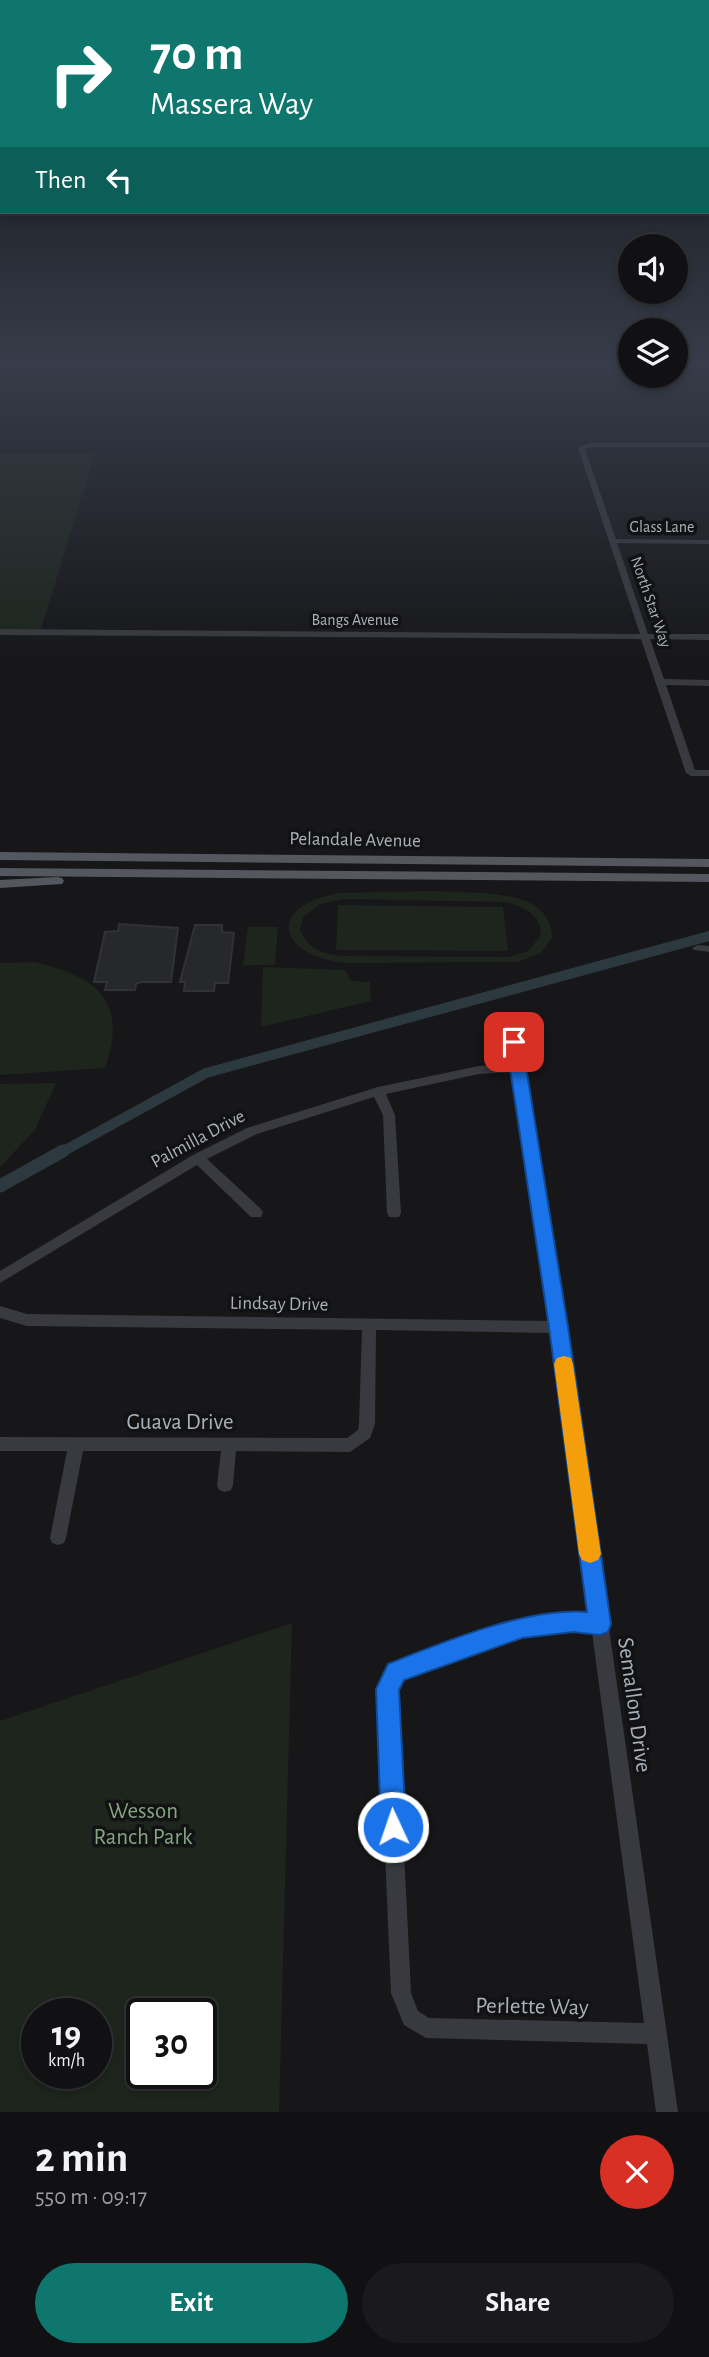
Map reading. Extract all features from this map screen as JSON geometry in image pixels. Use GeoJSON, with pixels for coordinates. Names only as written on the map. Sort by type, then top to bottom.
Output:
{"type":"FeatureCollection","features":[{"type":"Feature","properties":{"kind":"main road","name":"Pelandale Avenue"},"geometry":{"type":"LineString","coordinates":[[0,856],[709,863]]}},
{"type":"Feature","properties":{"kind":"main road","name":"Pelandale Avenue"},"geometry":{"type":"LineString","coordinates":[[0,872],[709,877]]}},
{"type":"Feature","properties":{"kind":"main road"},"geometry":{"type":"LineString","coordinates":[[0,884],[71,880],[128,872]]}},
{"type":"Feature","properties":{"kind":"street","name":"North Star Way"},"geometry":{"type":"LineString","coordinates":[[587,464],[691,773],[709,773]]}},
{"type":"Feature","properties":{"kind":"street","name":"Glass Lane"},"geometry":{"type":"LineString","coordinates":[[614,541],[709,541]]}},
{"type":"Feature","properties":{"kind":"street","name":"Bangs Avenue"},"geometry":{"type":"LineString","coordinates":[[0,632],[709,637]]}},
{"type":"Feature","properties":{"kind":"street"},"geometry":{"type":"LineString","coordinates":[[662,682],[709,683]]}},
{"type":"Feature","properties":{"kind":"street","name":"Semallon Drive"},"geometry":{"type":"LineString","coordinates":[[502,1016],[514,1042],[559,1327],[667,2112]]}},
{"type":"Feature","properties":{"kind":"street","name":"Palmilla Drive"},"geometry":{"type":"LineString","coordinates":[[0,1278],[198,1158],[252,1130],[378,1091],[479,1070],[517,1068]]}},
{"type":"Feature","properties":{"kind":"street"},"geometry":{"type":"LineString","coordinates":[[378,1091],[389,1115],[394,1213]]}},
{"type":"Feature","properties":{"kind":"street"},"geometry":{"type":"LineString","coordinates":[[198,1158],[256,1213]]}},
{"type":"Feature","properties":{"kind":"street","name":"Lindsay Drive"},"geometry":{"type":"LineString","coordinates":[[0,1312],[27,1320],[559,1327]]}},
{"type":"Feature","properties":{"kind":"street"},"geometry":{"type":"LineString","coordinates":[[359,1441],[368,1424],[369,1325]]}},
{"type":"Feature","properties":{"kind":"street","name":"Guava Drive"},"geometry":{"type":"LineString","coordinates":[[0,1444],[344,1447],[359,1441]]}},
{"type":"Feature","properties":{"kind":"street"},"geometry":{"type":"LineString","coordinates":[[58,1538],[76,1444]]}},
{"type":"Feature","properties":{"kind":"street"},"geometry":{"type":"LineString","coordinates":[[225,1485],[229,1445]]}},
{"type":"Feature","properties":{"kind":"street"},"geometry":{"type":"LineString","coordinates":[[411,2018],[401,1993],[387,1689],[392,1676],[405,1667],[522,1627],[573,1622],[600,1624]]}},
{"type":"Feature","properties":{"kind":"street","name":"Perlette Way"},"geometry":{"type":"LineString","coordinates":[[411,2018],[426,2028],[434,2029],[656,2034]]}},
{"type":"Feature","properties":{"kind":"green space"},"geometry":{"type":"Polygon","coordinates":[[[0,464],[92,464],[40,632],[0,632],[0,464]]]}},
{"type":"Feature","properties":{"kind":"green space"},"geometry":{"type":"Polygon","coordinates":[[[410,891],[493,894],[515,898],[539,909],[549,922],[552,938],[541,953],[518,962],[344,963],[321,958],[304,950],[293,940],[289,929],[291,918],[300,908],[317,899],[340,893],[410,891]],[[344,899],[320,904],[303,917],[300,930],[312,946],[324,952],[345,956],[508,957],[528,951],[541,935],[538,922],[530,913],[506,902],[344,899]]]}},
{"type":"Feature","properties":{"kind":"green space"},"geometry":{"type":"Polygon","coordinates":[[[338,905],[503,907],[508,951],[336,950],[338,905]]]}},
{"type":"Feature","properties":{"kind":"green space"},"geometry":{"type":"Polygon","coordinates":[[[248,927],[278,927],[275,965],[243,965],[248,927]]]}},
{"type":"Feature","properties":{"kind":"green space"},"geometry":{"type":"Polygon","coordinates":[[[35,962],[75,975],[102,995],[113,1025],[105,1068],[0,1075],[0,963],[35,962]]]}},
{"type":"Feature","properties":{"kind":"green space"},"geometry":{"type":"Polygon","coordinates":[[[263,967],[345,970],[351,981],[370,982],[371,1001],[261,1027],[263,967]]]}},
{"type":"Feature","properties":{"kind":"green space"},"geometry":{"type":"Polygon","coordinates":[[[56,1083],[35,1130],[0,1167],[0,1084],[56,1083]]]}},
{"type":"Feature","properties":{"kind":"green space","name":"Wesson Ranch Park"},"geometry":{"type":"Polygon","coordinates":[[[292,1623],[279,2112],[0,2112],[0,1721],[292,1623]]]}},
{"type":"Feature","properties":{"kind":"building"},"geometry":{"type":"Polygon","coordinates":[[[119,924],[178,928],[171,982],[141,982],[136,984],[135,990],[105,990],[107,982],[94,982],[105,932],[118,931],[119,924]]]}},
{"type":"Feature","properties":{"kind":"building"},"geometry":{"type":"Polygon","coordinates":[[[195,925],[222,925],[222,932],[234,933],[228,983],[215,983],[214,991],[184,991],[185,982],[180,982],[195,925]]]}},
{"type":"Feature","properties":{"kind":"waterway"},"geometry":{"type":"LineString","coordinates":[[60,1153],[206,1073],[709,936]]}},
{"type":"Feature","properties":{"kind":"waterway"},"geometry":{"type":"LineString","coordinates":[[0,1186],[63,1151]]}},
{"type":"Feature","properties":{"kind":"slow traffic"},"geometry":{"type":"LineString","coordinates":[[564,1364],[590,1554]]}},
{"type":"Feature","properties":{"kind":"route"},"geometry":{"type":"LineString","coordinates":[[393,1827],[387,1689],[396,1672],[522,1627],[547,1623],[600,1624],[559,1327],[514,1042]]}}]}
